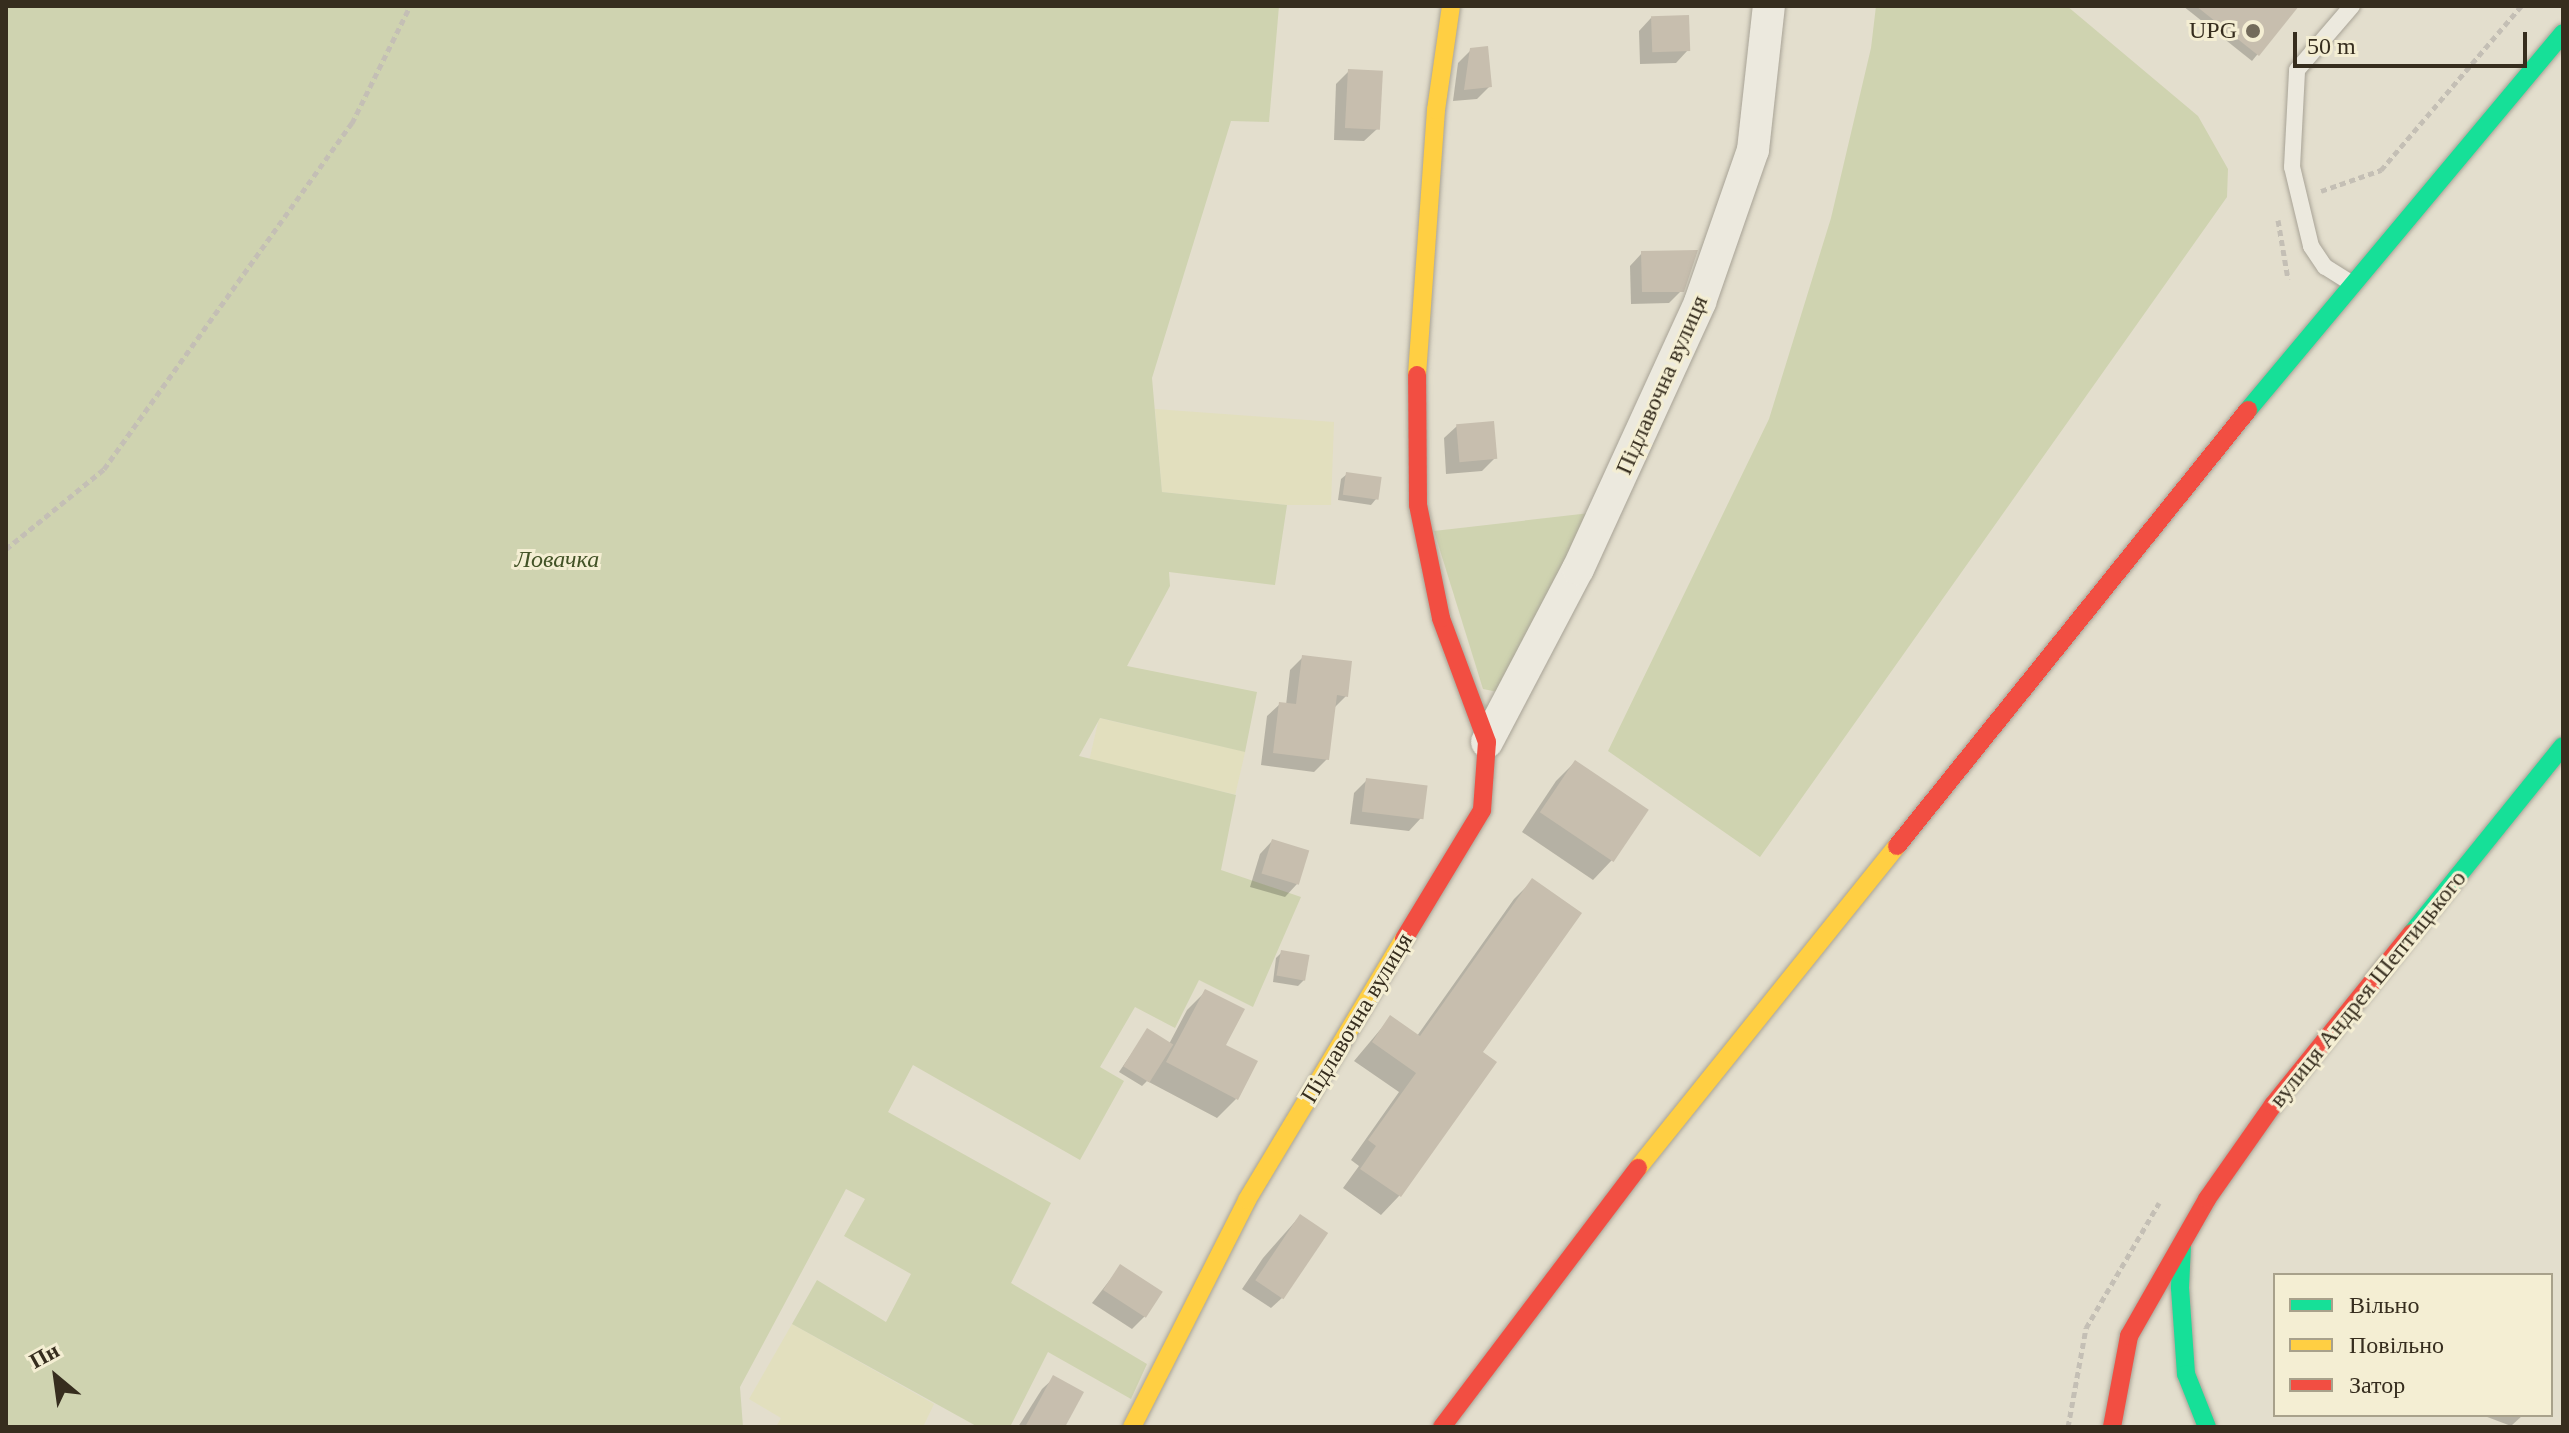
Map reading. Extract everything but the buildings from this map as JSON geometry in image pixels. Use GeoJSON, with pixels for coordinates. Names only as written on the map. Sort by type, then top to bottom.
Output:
{"type":"FeatureCollection","features":[{"type":"Feature","properties":{"kind":"main road","name":"Підлавочна вулиця"},"geometry":{"type":"LineString","coordinates":[[1132,1427],[1247,1200],[1482,810],[1487,742],[1441,618],[1418,505],[1416,389],[1436,110],[1451,6]]}},
{"type":"Feature","properties":{"kind":"main road"},"geometry":{"type":"LineString","coordinates":[[1442,1427],[1617,1194],[2353,284],[2563,33]]}},
{"type":"Feature","properties":{"kind":"main road","name":"вулиця Андрея Шептицького"},"geometry":{"type":"LineString","coordinates":[[2112,1427],[2129,1336],[2182,1239],[2273,1105],[2563,746]]}},
{"type":"Feature","properties":{"kind":"main road"},"geometry":{"type":"LineString","coordinates":[[2182,1239],[2180,1288],[2186,1374],[2207,1427]]}},
{"type":"Feature","properties":{"kind":"street","name":"Підлавочна вулиця"},"geometry":{"type":"LineString","coordinates":[[1487,742],[1578,569],[1700,302],[1753,150],[1769,6]]}},
{"type":"Feature","properties":{"kind":"lane"},"geometry":{"type":"LineString","coordinates":[[2352,6],[2297,70],[2292,167],[2311,246],[2325,267],[2353,284]]}},
{"type":"Feature","properties":{"kind":"path"},"geometry":{"type":"LineString","coordinates":[[6,549],[104,469],[352,123],[410,6]]}},
{"type":"Feature","properties":{"kind":"path"},"geometry":{"type":"LineString","coordinates":[[2288,279],[2275,207],[2381,170],[2521,6]]}},
{"type":"Feature","properties":{"kind":"shaded area"},"geometry":{"type":"Polygon","coordinates":[[[1155,409],[1334,422],[1331,505],[1287,505],[1162,492],[1155,409]]]}},
{"type":"Feature","properties":{"kind":"shaded area"},"geometry":{"type":"Polygon","coordinates":[[[1099,718],[1245,752],[1235,795],[1089,761],[1099,718]]]}},
{"type":"Feature","properties":{"kind":"shaded area"},"geometry":{"type":"Polygon","coordinates":[[[792,1324],[934,1404],[923,1427],[776,1427],[781,1418],[749,1399],[792,1324]]]}},
{"type":"Feature","properties":{"kind":"green space","name":"Ловачка"},"geometry":{"type":"Polygon","coordinates":[[[6,6],[1279,6],[1269,122],[1231,121],[1152,378],[1162,492],[1287,505],[1275,585],[1169,572],[1170,586],[1127,666],[1257,692],[1245,752],[1100,718],[1079,756],[1236,795],[1221,870],[1301,897],[1253,1007],[1199,980],[1175,1028],[1135,1007],[1100,1067],[1124,1081],[1080,1160],[913,1065],[888,1112],[1051,1203],[1011,1283],[1147,1364],[1131,1399],[1048,1352],[1010,1427],[978,1427],[792,1324],[817,1280],[886,1322],[911,1274],[844,1236],[865,1199],[846,1189],[740,1387],[743,1427],[6,1427],[6,6]]]}},
{"type":"Feature","properties":{"kind":"green space"},"geometry":{"type":"Polygon","coordinates":[[[1876,6],[2067,6],[2198,116],[2228,169],[2227,197],[1760,857],[1608,751],[1769,419],[1831,218],[1871,48],[1876,6]]]}},
{"type":"Feature","properties":{"kind":"green space"},"geometry":{"type":"Polygon","coordinates":[[[1590,513],[1498,692],[1483,689],[1434,531],[1590,513]]]}},
{"type":"Feature","properties":{"kind":"traffic: fast"},"geometry":{"type":"LineString","coordinates":[[2248,410],[2563,33]]}},
{"type":"Feature","properties":{"kind":"traffic: fast"},"geometry":{"type":"LineString","coordinates":[[2412,933],[2563,746]]}},
{"type":"Feature","properties":{"kind":"traffic: fast"},"geometry":{"type":"LineString","coordinates":[[2182,1245],[2180,1288],[2186,1374],[2207,1427]]}},
{"type":"Feature","properties":{"kind":"traffic: slow"},"geometry":{"type":"LineString","coordinates":[[1417,375],[1436,110],[1451,6]]}},
{"type":"Feature","properties":{"kind":"traffic: slow"},"geometry":{"type":"LineString","coordinates":[[1638,1168],[1897,846]]}},
{"type":"Feature","properties":{"kind":"traffic: slow"},"geometry":{"type":"LineString","coordinates":[[1132,1427],[1247,1200],[1404,939]]}},
{"type":"Feature","properties":{"kind":"traffic: jam"},"geometry":{"type":"LineString","coordinates":[[1404,939],[1482,810],[1487,742],[1441,618],[1418,505],[1417,375]]}},
{"type":"Feature","properties":{"kind":"traffic: jam"},"geometry":{"type":"LineString","coordinates":[[1897,846],[2248,410]]}},
{"type":"Feature","properties":{"kind":"traffic: jam"},"geometry":{"type":"LineString","coordinates":[[2112,1427],[2129,1336],[2207,1199],[2273,1105],[2412,933]]}},
{"type":"Feature","properties":{"kind":"traffic: jam"},"geometry":{"type":"LineString","coordinates":[[1442,1427],[1638,1168]]}},
{"type":"Feature","properties":{"kind":"place","name":"UPG"},"geometry":{"type":"Point","coordinates":[2253,31]}}]}
